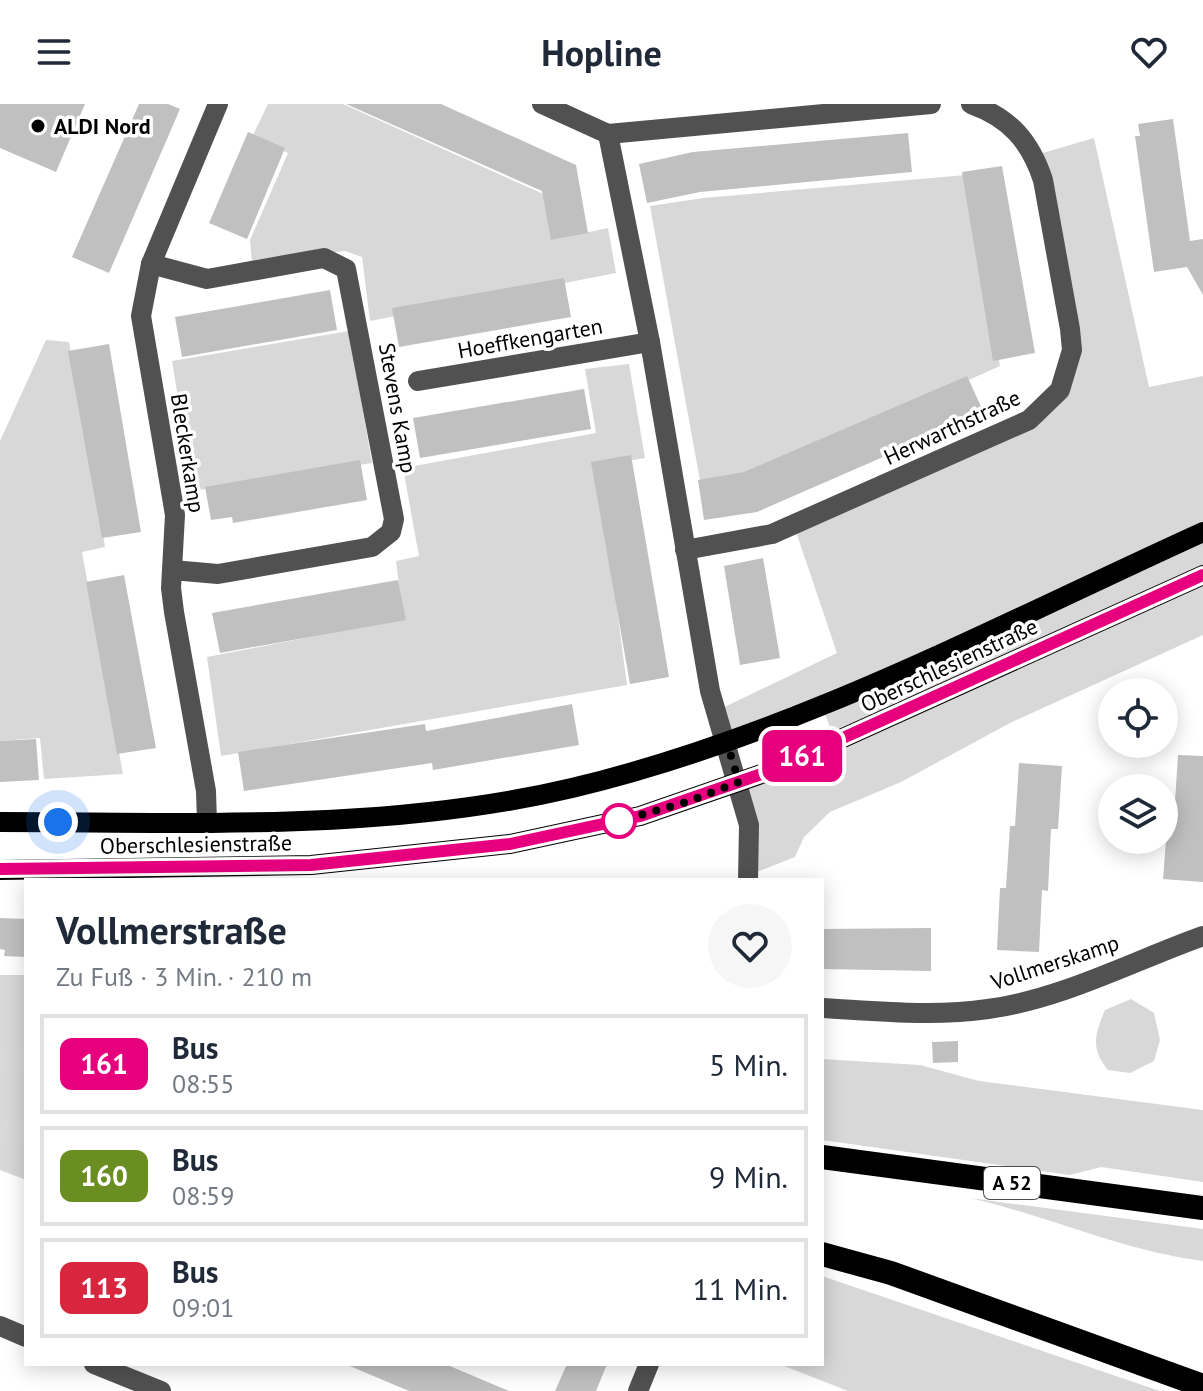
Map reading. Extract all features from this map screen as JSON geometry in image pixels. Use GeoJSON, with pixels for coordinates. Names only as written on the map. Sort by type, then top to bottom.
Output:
{"type":"FeatureCollection","features":[{"type":"Feature","properties":{"kind":"highway","name":"A 52"},"geometry":{"type":"LineString","coordinates":[[824,1157],[1203,1208]]}},
{"type":"Feature","properties":{"kind":"highway"},"geometry":{"type":"LineString","coordinates":[[824,1255],[891,1273],[1203,1386]]}},
{"type":"Feature","properties":{"kind":"main road","name":"Oberschlesienstraße"},"geometry":{"type":"LineString","coordinates":[[0,822],[285,822],[424,813],[501,802],[597,782],[727,743],[822,705],[1203,532]]}},
{"type":"Feature","properties":{"kind":"main road","name":"Oberschlesienstraße"},"geometry":{"type":"LineString","coordinates":[[0,870],[311,865],[426,854],[577,832],[687,802],[739,782],[885,721],[1203,575]]}},
{"type":"Feature","properties":{"kind":"street","name":"Bleckerkamp"},"geometry":{"type":"LineString","coordinates":[[207,822],[206,791],[174,612],[172,570],[175,515],[141,316],[151,264],[218,104]]}},
{"type":"Feature","properties":{"kind":"street"},"geometry":{"type":"LineString","coordinates":[[542,104],[582,112],[608,134],[650,342],[715,712],[739,782],[749,825],[748,878]]}},
{"type":"Feature","properties":{"kind":"street"},"geometry":{"type":"LineString","coordinates":[[608,134],[931,104]]}},
{"type":"Feature","properties":{"kind":"street","name":"Herwarthstraße"},"geometry":{"type":"LineString","coordinates":[[685,550],[754,539],[811,517],[1029,420],[1060,390],[1072,350],[1043,180],[1035,157],[1022,137],[991,111],[971,104]]}},
{"type":"Feature","properties":{"kind":"street","name":"Stevens Kamp"},"geometry":{"type":"LineString","coordinates":[[151,264],[207,279],[324,258],[346,269],[394,519],[391,532],[372,547],[218,574],[172,570]]}},
{"type":"Feature","properties":{"kind":"street","name":"Hoeffkengarten"},"geometry":{"type":"LineString","coordinates":[[418,381],[650,342]]}},
{"type":"Feature","properties":{"kind":"street","name":"Vollmerskamp"},"geometry":{"type":"LineString","coordinates":[[824,1008],[936,1014],[988,1009],[1085,981],[1203,936]]}},
{"type":"Feature","properties":{"kind":"street"},"geometry":{"type":"LineString","coordinates":[[0,1326],[24,1336]]}},
{"type":"Feature","properties":{"kind":"street"},"geometry":{"type":"LineString","coordinates":[[99,1366],[161,1391]]}},
{"type":"Feature","properties":{"kind":"street"},"geometry":{"type":"LineString","coordinates":[[638,1391],[648,1366]]}},
{"type":"Feature","properties":{"kind":"shaded area"},"geometry":{"type":"Polygon","coordinates":[[[268,104],[343,104],[550,197],[556,239],[608,228],[616,273],[370,321],[362,257],[345,251],[252,263],[250,240],[288,153],[252,137],[268,104]]]}},
{"type":"Feature","properties":{"kind":"shaded area"},"geometry":{"type":"Polygon","coordinates":[[[1094,138],[1149,387],[1203,376],[1203,530],[727,741],[716,711],[837,653],[793,523],[1032,421],[1068,374],[1039,154],[1094,138]]]}},
{"type":"Feature","properties":{"kind":"shaded area"},"geometry":{"type":"Polygon","coordinates":[[[966,175],[1000,366],[748,479],[701,486],[650,206],[703,198],[966,175]]]}},
{"type":"Feature","properties":{"kind":"shaded area"},"geometry":{"type":"Polygon","coordinates":[[[349,331],[372,463],[193,491],[172,361],[349,331]]]}},
{"type":"Feature","properties":{"kind":"shaded area"},"geometry":{"type":"Polygon","coordinates":[[[46,340],[69,342],[105,547],[82,552],[123,774],[44,779],[40,738],[0,741],[0,441],[46,340]]]}},
{"type":"Feature","properties":{"kind":"shaded area"},"geometry":{"type":"Polygon","coordinates":[[[629,364],[645,458],[598,466],[627,685],[221,756],[207,657],[403,619],[396,561],[419,556],[403,468],[596,433],[585,369],[629,364]]]}},
{"type":"Feature","properties":{"kind":"shaded area"},"geometry":{"type":"Polygon","coordinates":[[[1203,534],[1203,573],[835,740],[822,707],[1203,534]]]}},
{"type":"Feature","properties":{"kind":"shaded area"},"geometry":{"type":"Polygon","coordinates":[[[1203,577],[1203,635],[1109,678],[1098,678],[1098,683],[1010,723],[901,782],[830,812],[804,837],[795,857],[749,875],[740,783],[1203,577]]]}},
{"type":"Feature","properties":{"kind":"shaded area"},"geometry":{"type":"Polygon","coordinates":[[[0,975],[24,975],[24,1179],[0,1170],[0,975]]]}},
{"type":"Feature","properties":{"kind":"shaded area"},"geometry":{"type":"Polygon","coordinates":[[[1131,999],[1154,1013],[1160,1040],[1154,1061],[1130,1073],[1108,1070],[1097,1048],[1099,1027],[1105,1010],[1131,999]]]}},
{"type":"Feature","properties":{"kind":"shaded area"},"geometry":{"type":"Polygon","coordinates":[[[824,1059],[920,1065],[979,1081],[1203,1110],[1203,1182],[1101,1167],[1070,1175],[824,1140],[824,1059]]]}},
{"type":"Feature","properties":{"kind":"shaded area"},"geometry":{"type":"Polygon","coordinates":[[[970,1198],[1203,1229],[1203,1261],[1144,1249],[970,1198]]]}},
{"type":"Feature","properties":{"kind":"shaded area"},"geometry":{"type":"Polygon","coordinates":[[[824,1277],[1160,1391],[848,1391],[784,1366],[824,1366],[824,1277]]]}},
{"type":"Feature","properties":{"kind":"building","name":"ALDI Nord"},"geometry":{"type":"Polygon","coordinates":[[[0,104],[85,104],[56,172],[0,148],[0,104]]]}},
{"type":"Feature","properties":{"kind":"building"},"geometry":{"type":"Polygon","coordinates":[[[139,104],[168,104],[180,109],[109,273],[72,257],[139,104]]]}},
{"type":"Feature","properties":{"kind":"building"},"geometry":{"type":"Polygon","coordinates":[[[346,104],[441,104],[576,165],[588,233],[551,240],[542,191],[346,104]]]}},
{"type":"Feature","properties":{"kind":"building"},"geometry":{"type":"Polygon","coordinates":[[[1173,119],[1190,241],[1203,239],[1203,295],[1187,267],[1154,272],[1135,136],[1140,136],[1138,124],[1173,119]]]}},
{"type":"Feature","properties":{"kind":"building"},"geometry":{"type":"Polygon","coordinates":[[[248,132],[285,148],[247,239],[209,223],[248,132]]]}},
{"type":"Feature","properties":{"kind":"building"},"geometry":{"type":"Polygon","coordinates":[[[908,133],[912,172],[700,192],[647,203],[639,164],[693,152],[908,133]]]}},
{"type":"Feature","properties":{"kind":"building"},"geometry":{"type":"Polygon","coordinates":[[[1002,166],[1035,353],[993,361],[962,172],[1002,166]]]}},
{"type":"Feature","properties":{"kind":"building"},"geometry":{"type":"Polygon","coordinates":[[[564,278],[571,317],[399,347],[392,308],[564,278]]]}},
{"type":"Feature","properties":{"kind":"building"},"geometry":{"type":"Polygon","coordinates":[[[330,290],[337,330],[182,357],[175,317],[330,290]]]}},
{"type":"Feature","properties":{"kind":"building"},"geometry":{"type":"Polygon","coordinates":[[[109,344],[141,532],[102,538],[68,351],[109,344]]]}},
{"type":"Feature","properties":{"kind":"building"},"geometry":{"type":"Polygon","coordinates":[[[967,376],[984,413],[757,512],[704,520],[698,480],[744,472],[967,376]]]}},
{"type":"Feature","properties":{"kind":"building"},"geometry":{"type":"Polygon","coordinates":[[[584,389],[591,429],[420,458],[413,418],[584,389]]]}},
{"type":"Feature","properties":{"kind":"building"},"geometry":{"type":"Polygon","coordinates":[[[631,455],[669,677],[630,684],[591,462],[631,455]]]}},
{"type":"Feature","properties":{"kind":"building"},"geometry":{"type":"Polygon","coordinates":[[[360,460],[367,500],[233,523],[232,517],[211,520],[205,487],[360,460]]]}},
{"type":"Feature","properties":{"kind":"building"},"geometry":{"type":"Polygon","coordinates":[[[763,558],[780,658],[740,665],[724,566],[763,558]]]}},
{"type":"Feature","properties":{"kind":"building"},"geometry":{"type":"Polygon","coordinates":[[[124,575],[156,748],[117,754],[86,582],[124,575]]]}},
{"type":"Feature","properties":{"kind":"building"},"geometry":{"type":"Polygon","coordinates":[[[398,580],[406,620],[220,653],[212,613],[398,580]]]}},
{"type":"Feature","properties":{"kind":"building"},"geometry":{"type":"Polygon","coordinates":[[[572,704],[579,745],[433,770],[432,763],[244,791],[238,752],[425,724],[426,731],[572,704]]]}},
{"type":"Feature","properties":{"kind":"building"},"geometry":{"type":"Polygon","coordinates":[[[36,739],[39,780],[0,782],[0,741],[36,739]]]}},
{"type":"Feature","properties":{"kind":"building"},"geometry":{"type":"Polygon","coordinates":[[[1178,755],[1203,756],[1203,882],[1163,879],[1165,854],[1178,854],[1178,755]]]}},
{"type":"Feature","properties":{"kind":"building"},"geometry":{"type":"Polygon","coordinates":[[[1019,763],[1062,766],[1058,829],[1051,829],[1048,891],[1042,890],[1039,952],[997,950],[1000,888],[1006,888],[1010,826],[1015,826],[1019,763]]]}},
{"type":"Feature","properties":{"kind":"building"},"geometry":{"type":"Polygon","coordinates":[[[0,918],[24,919],[24,957],[4,956],[5,950],[0,949],[0,918]]]}},
{"type":"Feature","properties":{"kind":"building"},"geometry":{"type":"Polygon","coordinates":[[[931,928],[931,971],[824,969],[824,929],[931,928]]]}},
{"type":"Feature","properties":{"kind":"building"},"geometry":{"type":"Polygon","coordinates":[[[958,1041],[958,1062],[933,1063],[932,1042],[958,1041]]]}},
{"type":"Feature","properties":{"kind":"building"},"geometry":{"type":"Polygon","coordinates":[[[350,1366],[450,1366],[509,1391],[409,1391],[350,1366]]]}},
{"type":"Feature","properties":{"kind":"building"},"geometry":{"type":"Polygon","coordinates":[[[566,1366],[606,1366],[596,1391],[555,1391],[566,1366]]]}},
{"type":"Feature","properties":{"kind":"tunnel"},"geometry":{"type":"LineString","coordinates":[[0,1061],[24,1064]]}},
{"type":"Feature","properties":{"kind":"tunnel"},"geometry":{"type":"LineString","coordinates":[[0,1130],[24,1134]]}},
{"type":"Feature","properties":{"kind":"bus line","name":"161"},"geometry":{"type":"LineString","coordinates":[[0,869],[311,865],[510,844],[577,832],[687,802],[770,771],[1203,575]]}},
{"type":"Feature","properties":{"kind":"place","name":"ALDI Nord"},"geometry":{"type":"Point","coordinates":[38,126]}},
{"type":"Feature","properties":{"kind":"route"},"geometry":{"type":"LineString","coordinates":[[58,822],[285,822],[424,813],[570,789],[727,743],[739,782],[687,802],[619,821]]}}]}
